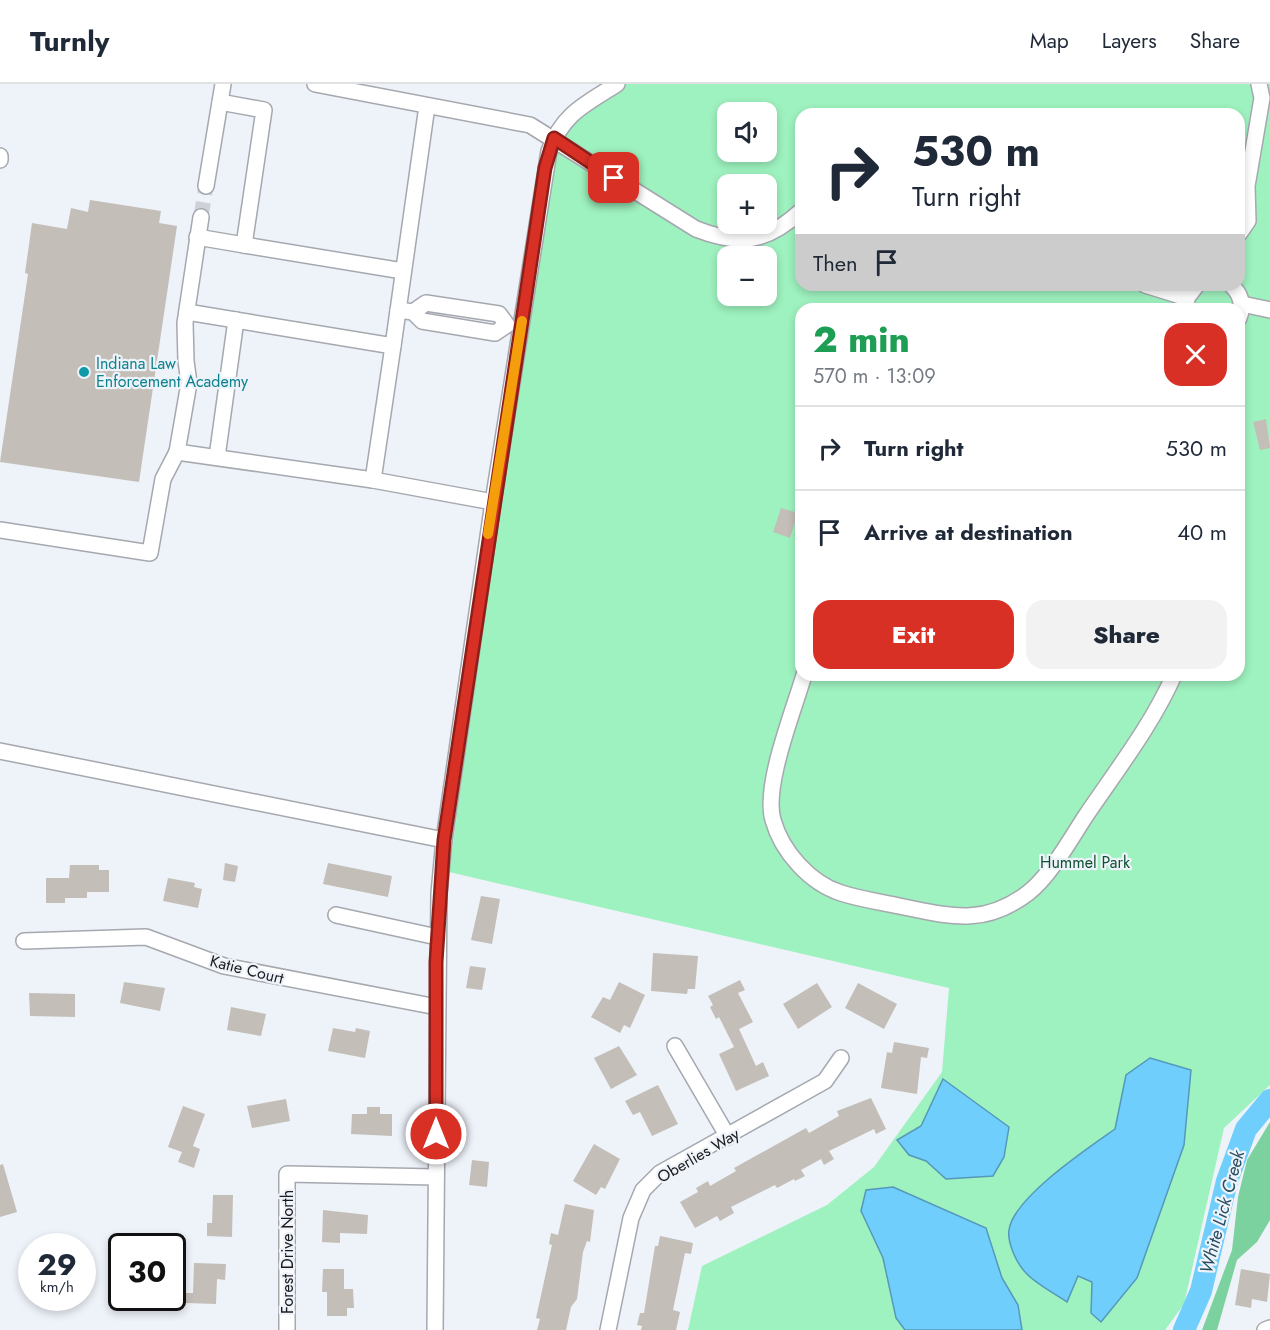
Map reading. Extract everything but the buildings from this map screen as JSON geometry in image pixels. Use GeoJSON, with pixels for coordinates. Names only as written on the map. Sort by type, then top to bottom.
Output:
{"type":"FeatureCollection","features":[{"type":"Feature","properties":{"kind":"street"},"geometry":{"type":"LineString","coordinates":[[206,186],[223,84]]}},
{"type":"Feature","properties":{"kind":"street"},"geometry":{"type":"LineString","coordinates":[[315,84],[530,125],[554,138],[687,224],[713,236],[750,240],[770,234],[795,215]]}},
{"type":"Feature","properties":{"kind":"street"},"geometry":{"type":"LineString","coordinates":[[435,1330],[437,937],[444,840],[493,502],[514,326],[545,168],[554,138],[571,114],[617,84]]}},
{"type":"Feature","properties":{"kind":"street"},"geometry":{"type":"LineString","coordinates":[[1245,225],[1248,221],[1247,186],[1263,98],[1259,84]]}},
{"type":"Feature","properties":{"kind":"street"},"geometry":{"type":"LineString","coordinates":[[220,102],[264,110],[244,245]]}},
{"type":"Feature","properties":{"kind":"street"},"geometry":{"type":"LineString","coordinates":[[374,480],[427,106]]}},
{"type":"Feature","properties":{"kind":"street"},"geometry":{"type":"LineString","coordinates":[[0,530],[150,553],[163,479],[177,452],[189,383],[186,361],[186,312],[201,217]]}},
{"type":"Feature","properties":{"kind":"street"},"geometry":{"type":"LineString","coordinates":[[197,237],[403,271]]}},
{"type":"Feature","properties":{"kind":"street"},"geometry":{"type":"LineString","coordinates":[[1158,291],[1185,303]]}},
{"type":"Feature","properties":{"kind":"street"},"geometry":{"type":"LineString","coordinates":[[398,310],[414,312],[422,321],[495,333],[514,326]]}},
{"type":"Feature","properties":{"kind":"street"},"geometry":{"type":"LineString","coordinates":[[1245,311],[1270,310]]}},
{"type":"Feature","properties":{"kind":"street"},"geometry":{"type":"LineString","coordinates":[[186,312],[393,346]]}},
{"type":"Feature","properties":{"kind":"street"},"geometry":{"type":"LineString","coordinates":[[218,458],[236,321]]}},
{"type":"Feature","properties":{"kind":"street"},"geometry":{"type":"LineString","coordinates":[[177,452],[374,480],[493,502]]}},
{"type":"Feature","properties":{"kind":"street"},"geometry":{"type":"LineString","coordinates":[[802,681],[773,777],[772,819],[789,854],[811,877],[840,893],[956,918],[985,915],[1007,906],[1030,892],[1058,858],[1165,695],[1171,681]]}},
{"type":"Feature","properties":{"kind":"street"},"geometry":{"type":"LineString","coordinates":[[0,751],[444,840]]}},
{"type":"Feature","properties":{"kind":"street"},"geometry":{"type":"LineString","coordinates":[[336,915],[437,937]]}},
{"type":"Feature","properties":{"kind":"street","name":"Katie Court"},"geometry":{"type":"LineString","coordinates":[[24,941],[146,936],[224,966],[437,1007]]}},
{"type":"Feature","properties":{"kind":"street"},"geometry":{"type":"LineString","coordinates":[[675,1046],[729,1137]]}},
{"type":"Feature","properties":{"kind":"street","name":"Oberlies Way"},"geometry":{"type":"LineString","coordinates":[[608,1330],[630,1218],[643,1190],[660,1173],[729,1137],[825,1081],[841,1058]]}},
{"type":"Feature","properties":{"kind":"street","name":"Forest Drive North"},"geometry":{"type":"LineString","coordinates":[[287,1330],[287,1174],[436,1177]]}},
{"type":"Feature","properties":{"kind":"street"},"geometry":{"type":"LineString","coordinates":[[1264,1330],[1270,1328]]}},
{"type":"Feature","properties":{"kind":"green space","name":"Hummel Park"},"geometry":{"type":"Polygon","coordinates":[[[616,84],[1270,84],[1270,1085],[1224,1128],[1184,1304],[1165,1330],[688,1330],[702,1266],[827,1205],[874,1167],[942,1072],[949,988],[449,872],[542,194],[560,144],[575,119],[586,107],[616,84]]]}},
{"type":"Feature","properties":{"kind":"green space"},"geometry":{"type":"Polygon","coordinates":[[[1270,1122],[1270,1220],[1257,1242],[1237,1260],[1217,1330],[1202,1330],[1232,1250],[1238,1197],[1247,1160],[1270,1122]]]}},
{"type":"Feature","properties":{"kind":"water"},"geometry":{"type":"Polygon","coordinates":[[[1150,1058],[1191,1070],[1184,1145],[1137,1278],[1101,1322],[1091,1313],[1092,1282],[1078,1276],[1067,1302],[1035,1281],[1023,1269],[1011,1247],[1009,1230],[1023,1203],[1037,1189],[1115,1129],[1126,1075],[1150,1058]]]}},
{"type":"Feature","properties":{"kind":"water"},"geometry":{"type":"Polygon","coordinates":[[[943,1079],[1009,1127],[1004,1157],[993,1176],[946,1179],[926,1161],[909,1155],[897,1140],[921,1126],[943,1079]]]}},
{"type":"Feature","properties":{"kind":"water"},"geometry":{"type":"Polygon","coordinates":[[[893,1187],[986,1228],[1002,1278],[1018,1305],[1022,1330],[905,1330],[896,1318],[883,1258],[861,1211],[866,1190],[893,1187]]]}},
{"type":"Feature","properties":{"kind":"waterway","name":"White Lick Creek"},"geometry":{"type":"LineString","coordinates":[[1184,1330],[1201,1291],[1227,1181],[1246,1129],[1270,1100]]}},
{"type":"Feature","properties":{"kind":"tunnel"},"geometry":{"type":"LineString","coordinates":[[201,217],[206,186]]}},
{"type":"Feature","properties":{"kind":"slow traffic"},"geometry":{"type":"LineString","coordinates":[[488,534],[522,321]]}},
{"type":"Feature","properties":{"kind":"place","name":"Indiana Law Enforcement Academy"},"geometry":{"type":"Point","coordinates":[84,372]}},
{"type":"Feature","properties":{"kind":"route"},"geometry":{"type":"LineString","coordinates":[[436,1134],[436,962],[444,840],[545,168],[554,138],[614,178]]}}]}
